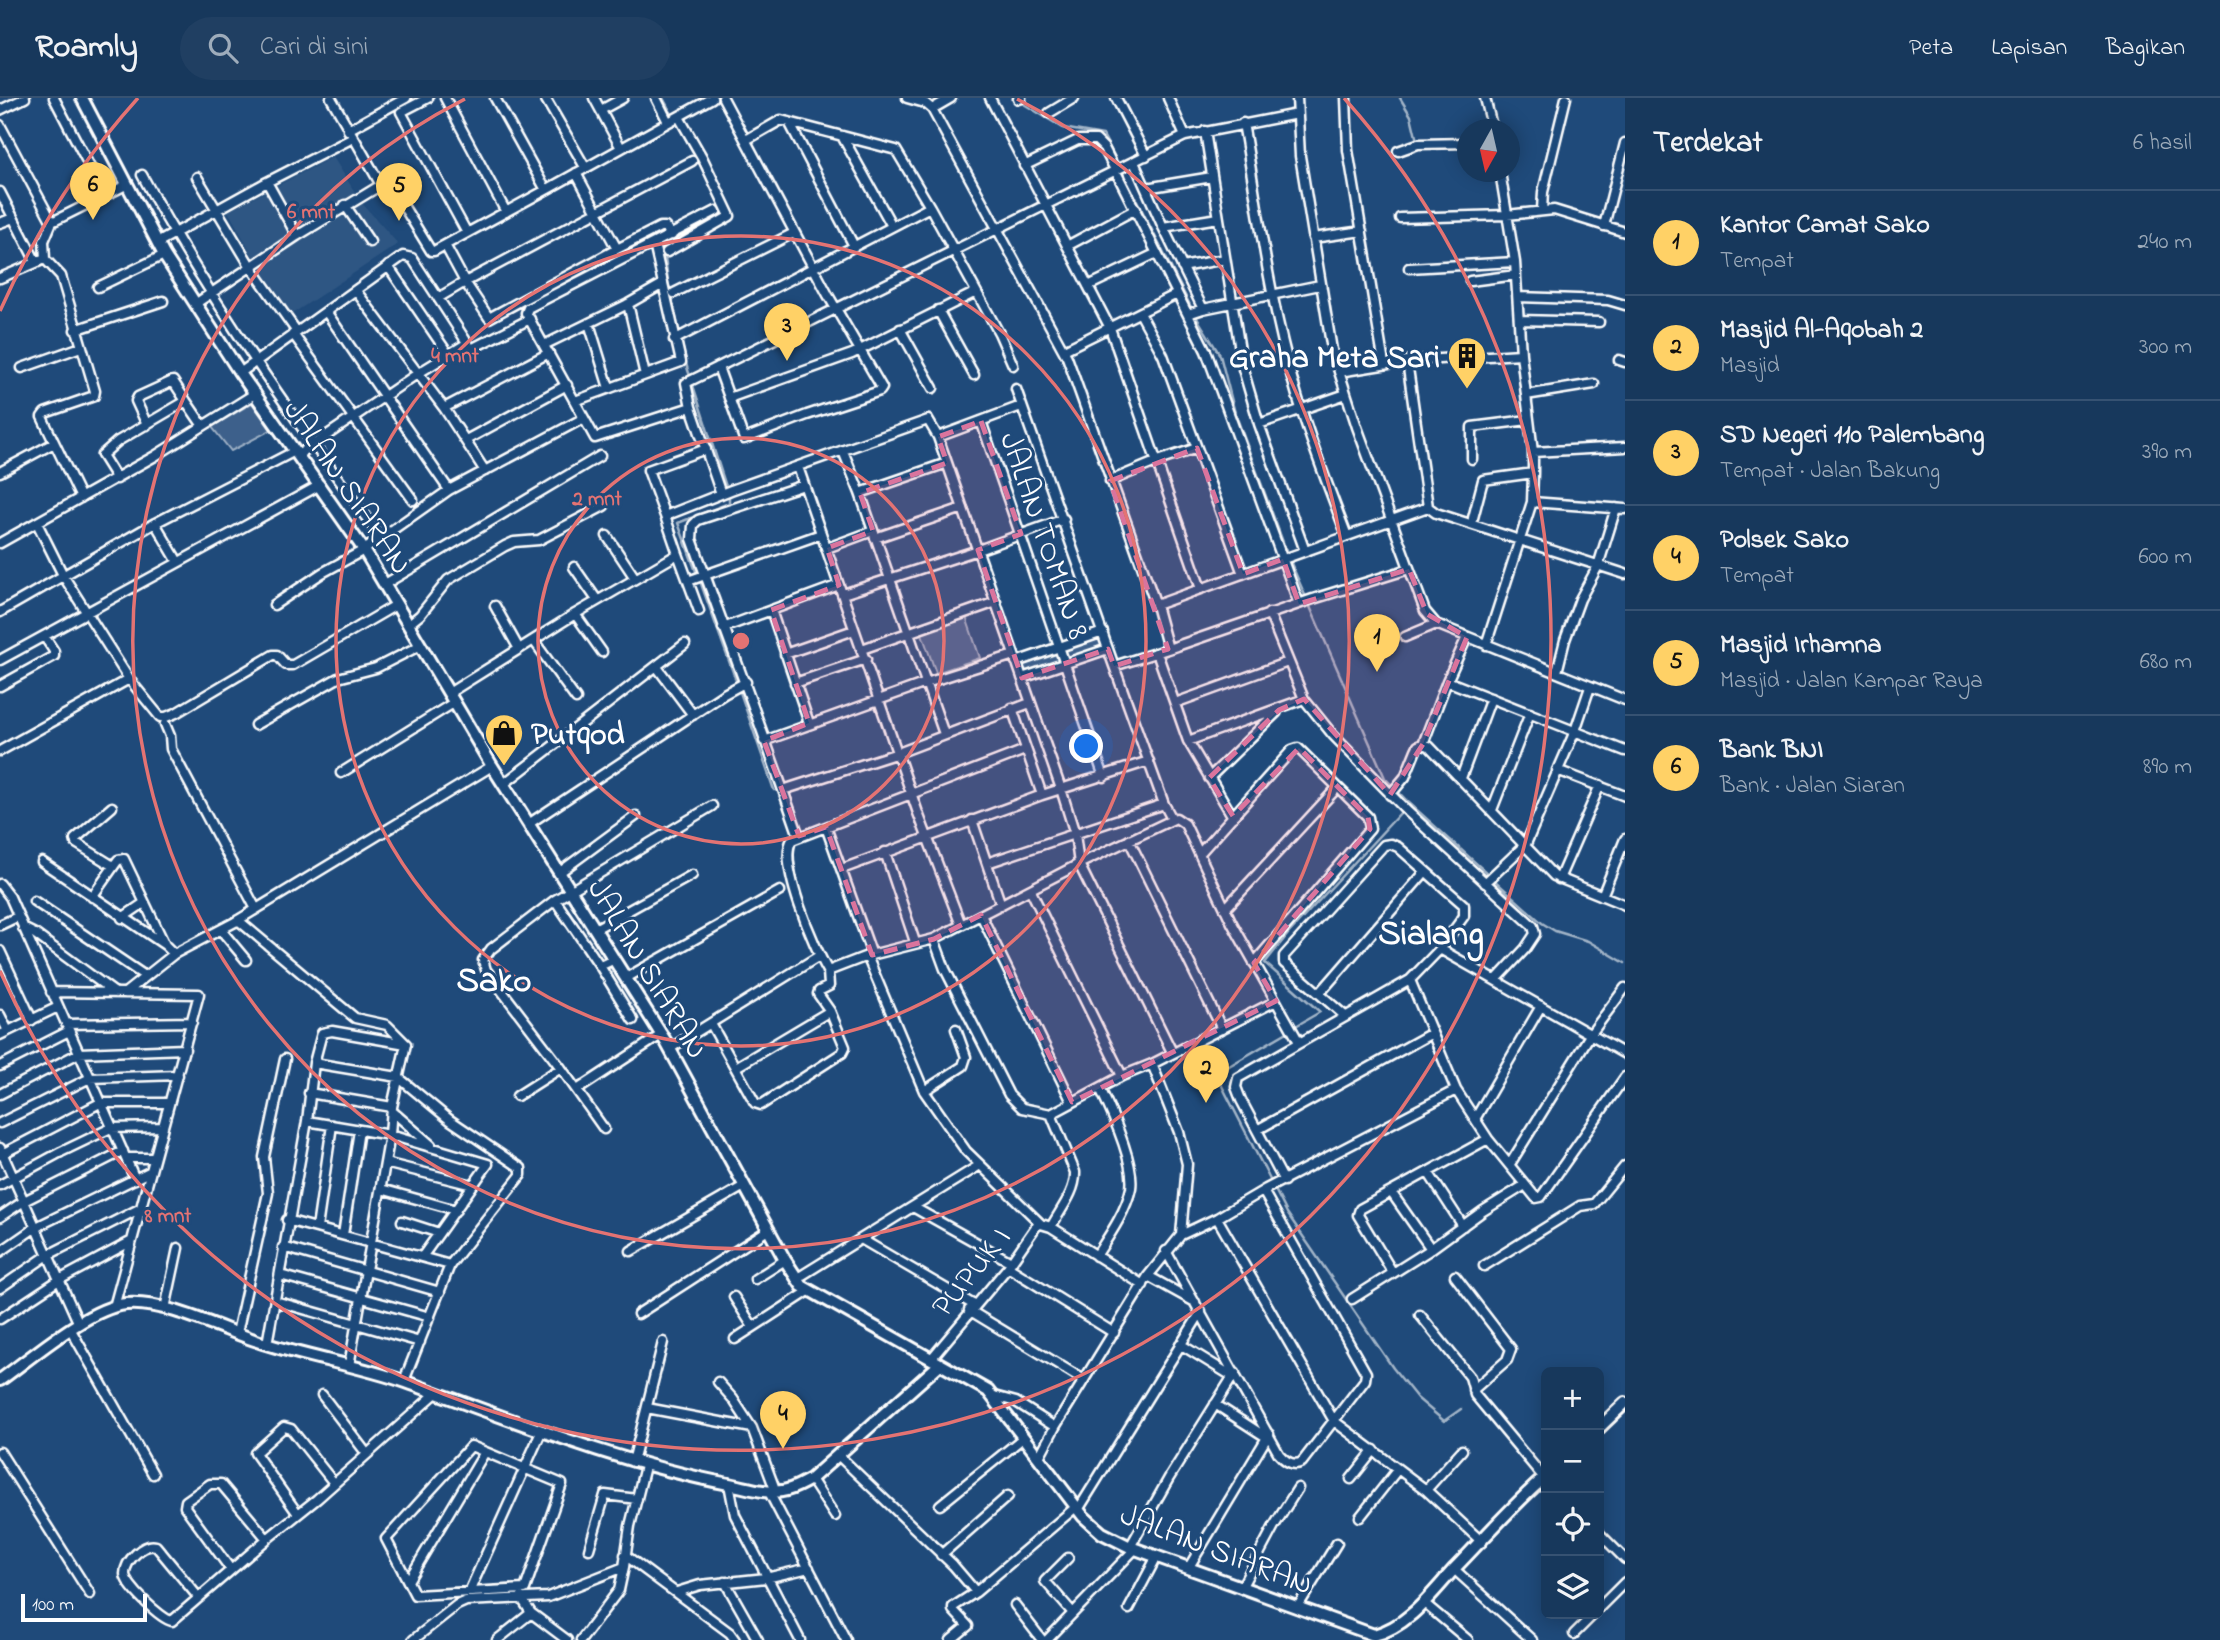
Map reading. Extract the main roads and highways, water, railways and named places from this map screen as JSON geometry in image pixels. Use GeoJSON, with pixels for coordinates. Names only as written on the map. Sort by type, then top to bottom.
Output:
{"type":"FeatureCollection","features":[{"type":"Feature","properties":{"kind":"waterway"},"geometry":{"type":"LineString","coordinates":[[663,98],[714,190]]}},
{"type":"Feature","properties":{"kind":"waterway"},"geometry":{"type":"LineString","coordinates":[[1014,98],[1063,128],[1103,135],[1119,165]]}},
{"type":"Feature","properties":{"kind":"waterway"},"geometry":{"type":"LineString","coordinates":[[1400,98],[1411,116],[1417,141]]}},
{"type":"Feature","properties":{"kind":"waterway"},"geometry":{"type":"LineString","coordinates":[[402,107],[417,99]]}},
{"type":"Feature","properties":{"kind":"waterway"},"geometry":{"type":"LineString","coordinates":[[1122,171],[1192,309]]}},
{"type":"Feature","properties":{"kind":"waterway"},"geometry":{"type":"LineString","coordinates":[[679,241],[664,249],[668,281],[687,367],[729,496],[729,503],[678,523],[697,574]]}},
{"type":"Feature","properties":{"kind":"waterway"},"geometry":{"type":"LineString","coordinates":[[1195,315],[1220,355],[1235,413],[1290,561],[1385,778],[1489,875]]}},
{"type":"Feature","properties":{"kind":"waterway"},"geometry":{"type":"LineString","coordinates":[[700,581],[737,683]]}},
{"type":"Feature","properties":{"kind":"waterway"},"geometry":{"type":"LineString","coordinates":[[739,689],[774,790]]}},
{"type":"Feature","properties":{"kind":"waterway"},"geometry":{"type":"LineString","coordinates":[[1294,1027],[1320,1012],[1265,963],[1288,934],[1402,811]]}},
{"type":"Feature","properties":{"kind":"waterway"},"geometry":{"type":"LineString","coordinates":[[1494,880],[1542,923],[1555,931],[1588,941],[1625,963]]}},
{"type":"Feature","properties":{"kind":"waterway"},"geometry":{"type":"LineString","coordinates":[[1289,1031],[1229,1066],[1221,1076],[1222,1086],[1287,1213],[1393,1368],[1417,1398],[1444,1421],[1461,1409]]}},
{"type":"Feature","properties":{"kind":"place","name":"Bank BNI"},"geometry":{"type":"Point","coordinates":[93,220]}},
{"type":"Feature","properties":{"kind":"place","name":"Masjid Irhamna"},"geometry":{"type":"Point","coordinates":[399,221]}},
{"type":"Feature","properties":{"kind":"place","name":"SD Negeri 110 Palembang"},"geometry":{"type":"Point","coordinates":[787,361]}},
{"type":"Feature","properties":{"kind":"place","name":"Graha Meta Sari"},"geometry":{"type":"Point","coordinates":[1467,390]}},
{"type":"Feature","properties":{"kind":"place","name":"Kantor Camat Sako"},"geometry":{"type":"Point","coordinates":[1377,672]}},
{"type":"Feature","properties":{"kind":"place","name":"Putqod"},"geometry":{"type":"Point","coordinates":[504,767]}},
{"type":"Feature","properties":{"kind":"place","name":"Masjid Al-Aqobah 2"},"geometry":{"type":"Point","coordinates":[1206,1103]}},
{"type":"Feature","properties":{"kind":"place","name":"Polsek Sako"},"geometry":{"type":"Point","coordinates":[783,1449]}},
{"type":"Feature","properties":{"kind":"district","name":"Sialang"},"geometry":{"type":"Point","coordinates":[1431,932]}},
{"type":"Feature","properties":{"kind":"district","name":"Sako"},"geometry":{"type":"Point","coordinates":[494,979]}}]}
